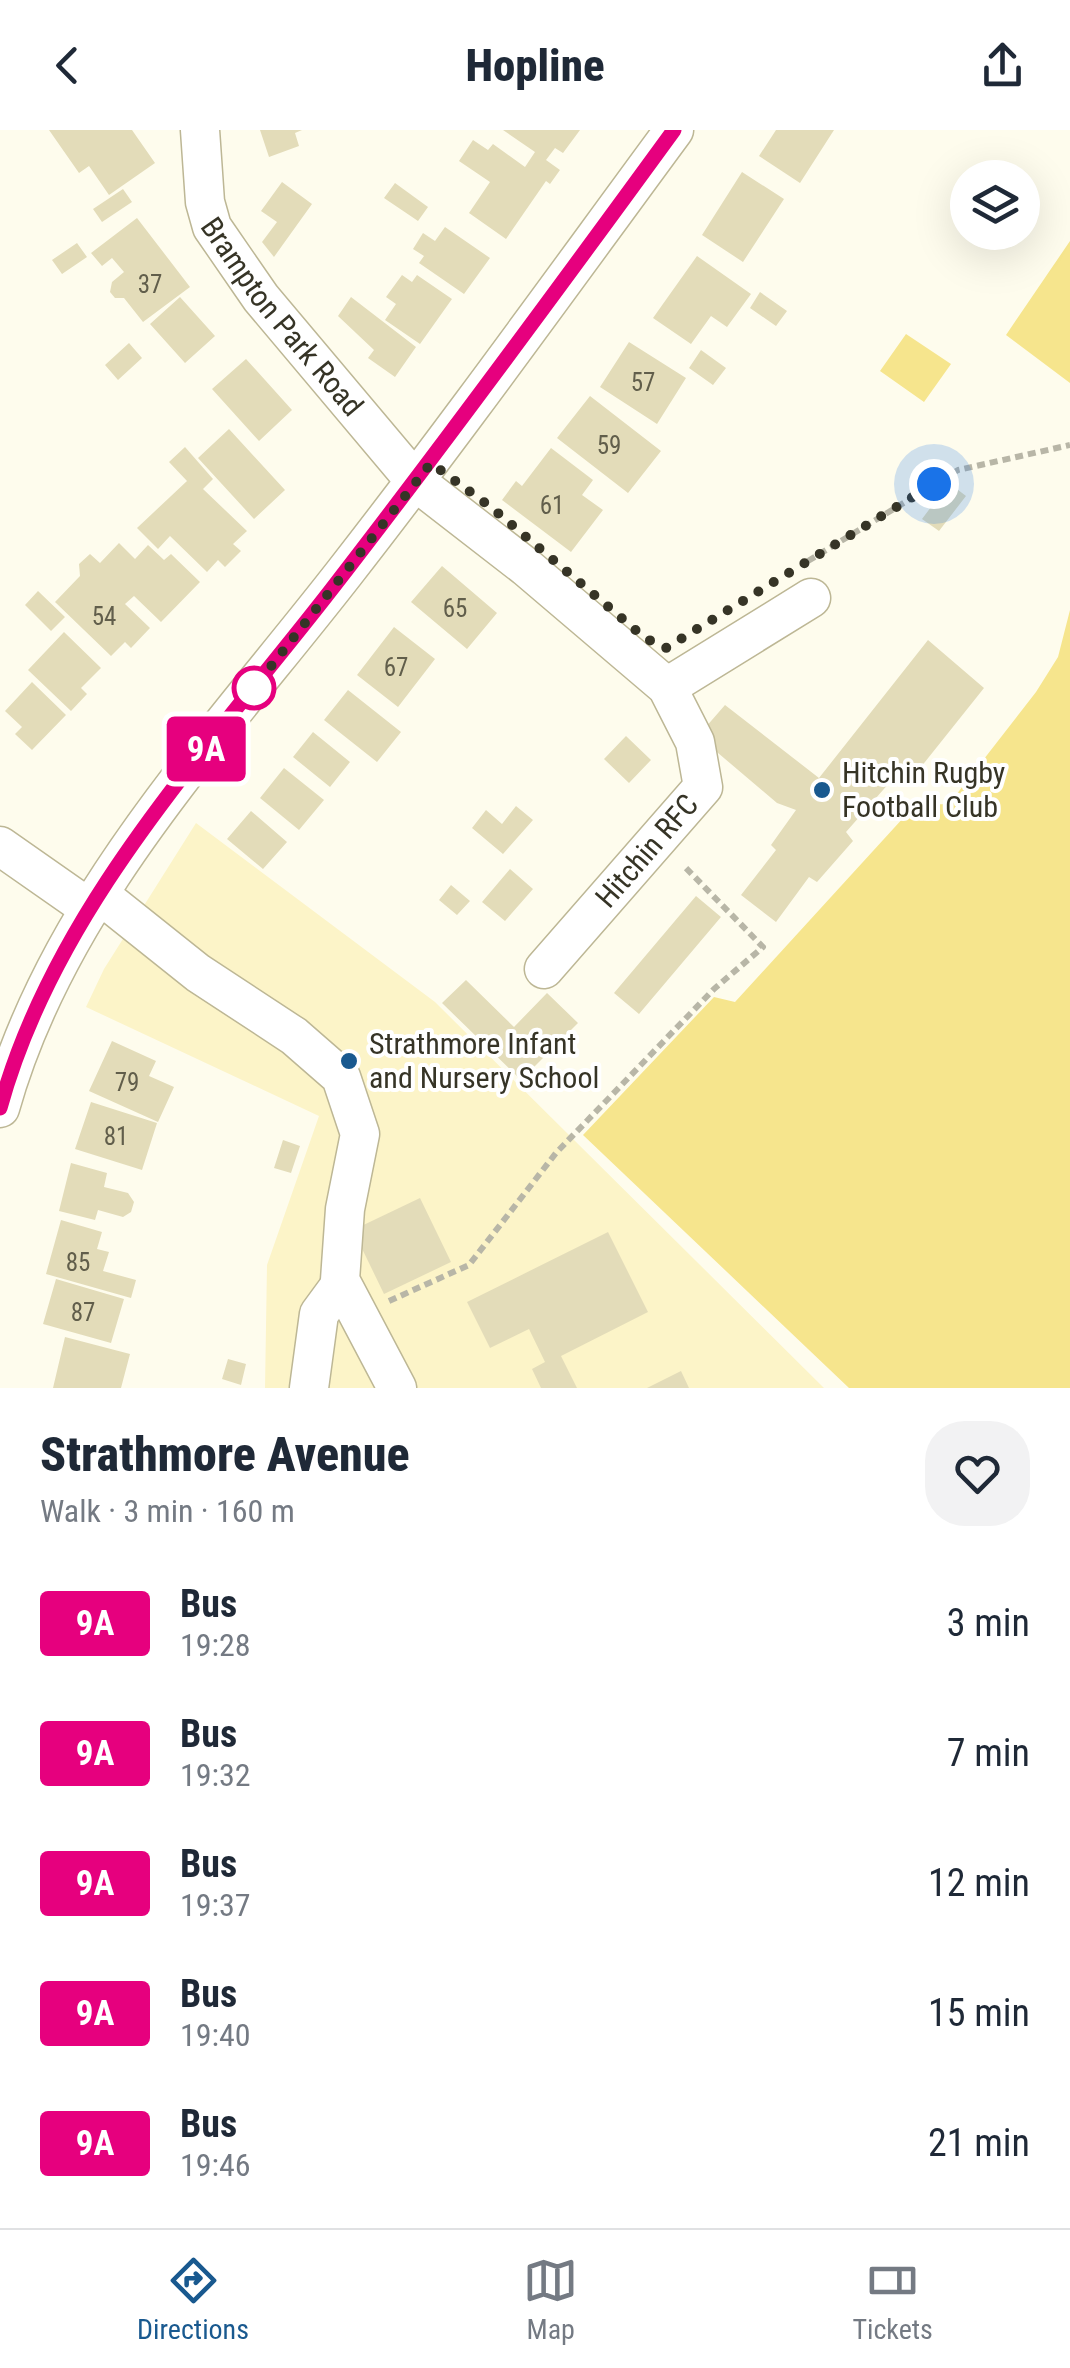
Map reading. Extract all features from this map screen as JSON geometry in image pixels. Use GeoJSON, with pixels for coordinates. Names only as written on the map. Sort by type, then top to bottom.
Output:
{"type":"FeatureCollection","features":[{"type":"Feature","properties":{"kind":"street","name":"Brampton Park Road"},"geometry":{"type":"LineString","coordinates":[[200,130],[205,202],[221,242],[318,368],[416,482]]}},
{"type":"Feature","properties":{"kind":"street"},"geometry":{"type":"LineString","coordinates":[[0,1108],[13,1062],[45,985],[95,902],[166,800],[416,482],[674,130]]}},
{"type":"Feature","properties":{"kind":"street","name":"Hitchin RFC"},"geometry":{"type":"LineString","coordinates":[[416,482],[526,567],[667,687],[695,742],[703,787],[544,969]]}},
{"type":"Feature","properties":{"kind":"street"},"geometry":{"type":"LineString","coordinates":[[667,687],[804,583]]}},
{"type":"Feature","properties":{"kind":"street"},"geometry":{"type":"LineString","coordinates":[[0,846],[95,902],[294,1036],[340,1077],[360,1134],[345,1209],[350,1299],[397,1388]]}},
{"type":"Feature","properties":{"kind":"street"},"geometry":{"type":"LineString","coordinates":[[309,1388],[319,1314],[350,1299]]}},
{"type":"Feature","properties":{"kind":"path"},"geometry":{"type":"LineString","coordinates":[[804,583],[958,470],[1070,446]]}},
{"type":"Feature","properties":{"kind":"path"},"geometry":{"type":"LineString","coordinates":[[350,1299],[469,1265],[556,1153],[714,989],[764,947],[657,840]]}},
{"type":"Feature","properties":{"kind":"shaded area"},"geometry":{"type":"Polygon","coordinates":[[[1070,241],[1070,383],[1006,335],[1070,241]]]}},
{"type":"Feature","properties":{"kind":"shaded area"},"geometry":{"type":"Polygon","coordinates":[[[906,334],[951,364],[924,402],[880,371],[906,334]]]}},
{"type":"Feature","properties":{"kind":"shaded area"},"geometry":{"type":"Polygon","coordinates":[[[1070,610],[1070,1388],[849,1388],[583,1135],[714,997],[735,1002],[915,805],[949,804],[1036,692],[1058,657],[1070,610]]]}},
{"type":"Feature","properties":{"kind":"shaded area","name":"Strathmore Infant and Nursery School"},"geometry":{"type":"Polygon","coordinates":[[[196,823],[435,1002],[824,1388],[265,1388],[267,1265],[319,1116],[86,1007],[104,969],[196,823]]]}},
{"type":"Feature","properties":{"kind":"building"},"geometry":{"type":"Polygon","coordinates":[[[49,130],[132,130],[155,163],[109,195],[89,166],[79,173],[49,130]]]}},
{"type":"Feature","properties":{"kind":"building"},"geometry":{"type":"Polygon","coordinates":[[[260,130],[302,130],[295,133],[299,146],[269,157],[260,130]]]}},
{"type":"Feature","properties":{"kind":"building"},"geometry":{"type":"Polygon","coordinates":[[[503,130],[580,130],[563,153],[555,148],[546,160],[560,170],[550,184],[546,181],[506,239],[469,213],[490,182],[459,161],[473,140],[488,150],[493,144],[525,167],[535,152],[503,130]]]}},
{"type":"Feature","properties":{"kind":"building"},"geometry":{"type":"Polygon","coordinates":[[[776,130],[834,130],[800,183],[759,156],[776,130]]]}},
{"type":"Feature","properties":{"kind":"building"},"geometry":{"type":"Polygon","coordinates":[[[742,172],[784,199],[743,262],[702,235],[742,172]]]}},
{"type":"Feature","properties":{"kind":"building"},"geometry":{"type":"Polygon","coordinates":[[[282,182],[312,204],[274,257],[262,242],[277,222],[261,211],[282,182]]]}},
{"type":"Feature","properties":{"kind":"building"},"geometry":{"type":"Polygon","coordinates":[[[395,183],[428,207],[418,221],[384,198],[395,183]]]}},
{"type":"Feature","properties":{"kind":"building"},"geometry":{"type":"Polygon","coordinates":[[[123,189],[132,202],[102,222],[93,209],[123,189]]]}},
{"type":"Feature","properties":{"kind":"building"},"geometry":{"type":"Polygon","coordinates":[[[137,218],[190,287],[143,322],[124,298],[115,298],[110,292],[112,282],[124,272],[112,258],[102,266],[91,253],[137,218]]]}},
{"type":"Feature","properties":{"kind":"building"},"geometry":{"type":"Polygon","coordinates":[[[445,227],[490,258],[464,294],[419,263],[424,256],[413,249],[423,233],[435,241],[445,227]]]}},
{"type":"Feature","properties":{"kind":"building"},"geometry":{"type":"Polygon","coordinates":[[[77,243],[87,257],[62,274],[52,260],[77,243]]]}},
{"type":"Feature","properties":{"kind":"building"},"geometry":{"type":"Polygon","coordinates":[[[697,256],[751,294],[727,327],[711,316],[691,344],[653,318],[697,256]]]}},
{"type":"Feature","properties":{"kind":"building"},"geometry":{"type":"Polygon","coordinates":[[[402,275],[412,282],[417,275],[452,299],[420,344],[385,320],[396,304],[386,297],[402,275]]]}},
{"type":"Feature","properties":{"kind":"building"},"geometry":{"type":"Polygon","coordinates":[[[760,292],[787,311],[776,326],[750,308],[760,292]]]}},
{"type":"Feature","properties":{"kind":"building"},"geometry":{"type":"Polygon","coordinates":[[[180,297],[215,336],[185,363],[150,324],[180,297]]]}},
{"type":"Feature","properties":{"kind":"building"},"geometry":{"type":"Polygon","coordinates":[[[351,297],[416,347],[395,377],[368,358],[374,350],[338,316],[351,297]]]}},
{"type":"Feature","properties":{"kind":"building"},"geometry":{"type":"Polygon","coordinates":[[[629,342],[686,378],[657,424],[600,387],[629,342]]]}},
{"type":"Feature","properties":{"kind":"building"},"geometry":{"type":"Polygon","coordinates":[[[129,343],[142,358],[118,380],[105,365],[129,343]]]}},
{"type":"Feature","properties":{"kind":"building"},"geometry":{"type":"Polygon","coordinates":[[[701,350],[726,368],[713,385],[689,368],[701,350]]]}},
{"type":"Feature","properties":{"kind":"building"},"geometry":{"type":"Polygon","coordinates":[[[246,359],[292,410],[259,441],[212,389],[246,359]]]}},
{"type":"Feature","properties":{"kind":"building"},"geometry":{"type":"Polygon","coordinates":[[[590,396],[661,451],[628,493],[557,438],[590,396]]]}},
{"type":"Feature","properties":{"kind":"building"},"geometry":{"type":"Polygon","coordinates":[[[229,429],[285,490],[254,519],[198,458],[229,429]]]}},
{"type":"Feature","properties":{"kind":"building"},"geometry":{"type":"Polygon","coordinates":[[[185,447],[213,479],[203,489],[247,531],[233,544],[241,551],[225,567],[218,560],[207,572],[170,536],[158,549],[137,528],[187,481],[169,462],[185,447]]]}},
{"type":"Feature","properties":{"kind":"building"},"geometry":{"type":"Polygon","coordinates":[[[551,448],[593,480],[582,495],[603,510],[571,552],[502,500],[516,481],[522,486],[551,448]]]}},
{"type":"Feature","properties":{"kind":"building"},"geometry":{"type":"Polygon","coordinates":[[[949,483],[966,496],[939,531],[922,519],[949,483]]]}},
{"type":"Feature","properties":{"kind":"building"},"geometry":{"type":"Polygon","coordinates":[[[119,543],[135,559],[148,545],[164,560],[171,554],[200,582],[161,622],[134,596],[125,604],[150,628],[131,648],[125,642],[111,656],[55,602],[80,576],[79,564],[90,554],[100,563],[119,543]]]}},
{"type":"Feature","properties":{"kind":"building"},"geometry":{"type":"Polygon","coordinates":[[[442,566],[497,613],[467,649],[411,602],[442,566]]]}},
{"type":"Feature","properties":{"kind":"building"},"geometry":{"type":"Polygon","coordinates":[[[38,591],[65,617],[51,631],[25,605],[38,591]]]}},
{"type":"Feature","properties":{"kind":"building"},"geometry":{"type":"Polygon","coordinates":[[[394,627],[435,659],[398,707],[357,675],[394,627]]]}},
{"type":"Feature","properties":{"kind":"building"},"geometry":{"type":"Polygon","coordinates":[[[64,632],[101,668],[81,688],[87,694],[71,711],[28,670],[64,632]]]}},
{"type":"Feature","properties":{"kind":"building","name":"Hitchin Rugby Football Club"},"geometry":{"type":"Polygon","coordinates":[[[928,640],[984,688],[913,777],[898,773],[846,832],[853,841],[817,882],[809,877],[776,922],[741,895],[776,850],[771,845],[796,810],[777,803],[698,736],[725,705],[819,778],[928,640]]]}},
{"type":"Feature","properties":{"kind":"building"},"geometry":{"type":"Polygon","coordinates":[[[32,682],[66,715],[32,750],[15,734],[22,727],[5,711],[32,682]]]}},
{"type":"Feature","properties":{"kind":"building"},"geometry":{"type":"Polygon","coordinates":[[[348,690],[401,732],[377,762],[324,720],[348,690]]]}},
{"type":"Feature","properties":{"kind":"building"},"geometry":{"type":"Polygon","coordinates":[[[313,732],[350,762],[330,787],[293,757],[313,732]]]}},
{"type":"Feature","properties":{"kind":"building"},"geometry":{"type":"Polygon","coordinates":[[[626,736],[651,760],[629,783],[604,759],[626,736]]]}},
{"type":"Feature","properties":{"kind":"building"},"geometry":{"type":"Polygon","coordinates":[[[284,768],[324,800],[299,830],[260,798],[284,768]]]}},
{"type":"Feature","properties":{"kind":"building"},"geometry":{"type":"Polygon","coordinates":[[[516,806],[533,820],[503,854],[472,828],[486,810],[502,824],[516,806]]]}},
{"type":"Feature","properties":{"kind":"building"},"geometry":{"type":"Polygon","coordinates":[[[251,811],[287,842],[263,869],[227,839],[251,811]]]}},
{"type":"Feature","properties":{"kind":"building"},"geometry":{"type":"Polygon","coordinates":[[[510,869],[533,889],[505,921],[482,902],[510,869]]]}},
{"type":"Feature","properties":{"kind":"building"},"geometry":{"type":"Polygon","coordinates":[[[451,885],[470,901],[457,915],[439,900],[451,885]]]}},
{"type":"Feature","properties":{"kind":"building"},"geometry":{"type":"Polygon","coordinates":[[[696,896],[721,917],[639,1014],[614,993],[696,896]]]}},
{"type":"Feature","properties":{"kind":"building"},"geometry":{"type":"Polygon","coordinates":[[[466,980],[514,1027],[547,993],[578,1023],[521,1080],[442,1003],[466,980]]]}},
{"type":"Feature","properties":{"kind":"building"},"geometry":{"type":"Polygon","coordinates":[[[112,1041],[156,1061],[149,1076],[174,1087],[158,1122],[89,1091],[112,1041]]]}},
{"type":"Feature","properties":{"kind":"building"},"geometry":{"type":"Polygon","coordinates":[[[91,1102],[157,1123],[142,1170],[75,1149],[91,1102]]]}},
{"type":"Feature","properties":{"kind":"building"},"geometry":{"type":"Polygon","coordinates":[[[283,1140],[300,1146],[291,1173],[274,1168],[283,1140]]]}},
{"type":"Feature","properties":{"kind":"building"},"geometry":{"type":"Polygon","coordinates":[[[71,1163],[107,1173],[104,1187],[128,1193],[134,1202],[131,1212],[123,1217],[98,1210],[95,1220],[59,1211],[71,1163]]]}},
{"type":"Feature","properties":{"kind":"building"},"geometry":{"type":"Polygon","coordinates":[[[420,1198],[451,1262],[384,1294],[353,1230],[420,1198]]]}},
{"type":"Feature","properties":{"kind":"building"},"geometry":{"type":"Polygon","coordinates":[[[61,1220],[102,1232],[97,1249],[109,1252],[103,1271],[136,1280],[131,1298],[46,1274],[61,1220]]]}},
{"type":"Feature","properties":{"kind":"building"},"geometry":{"type":"Polygon","coordinates":[[[608,1232],[648,1312],[561,1356],[577,1388],[541,1388],[532,1369],[545,1362],[529,1329],[490,1348],[467,1302],[608,1232]]]}},
{"type":"Feature","properties":{"kind":"building"},"geometry":{"type":"Polygon","coordinates":[[[56,1279],[124,1299],[111,1343],[43,1324],[56,1279]]]}},
{"type":"Feature","properties":{"kind":"building"},"geometry":{"type":"Polygon","coordinates":[[[65,1337],[130,1354],[121,1388],[53,1388],[65,1337]]]}},
{"type":"Feature","properties":{"kind":"building"},"geometry":{"type":"Polygon","coordinates":[[[228,1359],[246,1364],[241,1385],[222,1379],[228,1359]]]}},
{"type":"Feature","properties":{"kind":"building"},"geometry":{"type":"Polygon","coordinates":[[[681,1371],[689,1388],[647,1388],[681,1371]]]}},
{"type":"Feature","properties":{"kind":"bus line","name":"9A"},"geometry":{"type":"LineString","coordinates":[[0,1108],[13,1062],[45,985],[128,852],[431,463],[674,130]]}},
{"type":"Feature","properties":{"kind":"place","name":"Hitchin Rugby Football Club"},"geometry":{"type":"Point","coordinates":[822,790]}},
{"type":"Feature","properties":{"kind":"place","name":"Strathmore Infant and Nursery School"},"geometry":{"type":"Point","coordinates":[349,1061]}},
{"type":"Feature","properties":{"kind":"route"},"geometry":{"type":"LineString","coordinates":[[254,688],[246,698],[431,463],[492,508],[645,638],[666,648],[934,484]]}}]}
